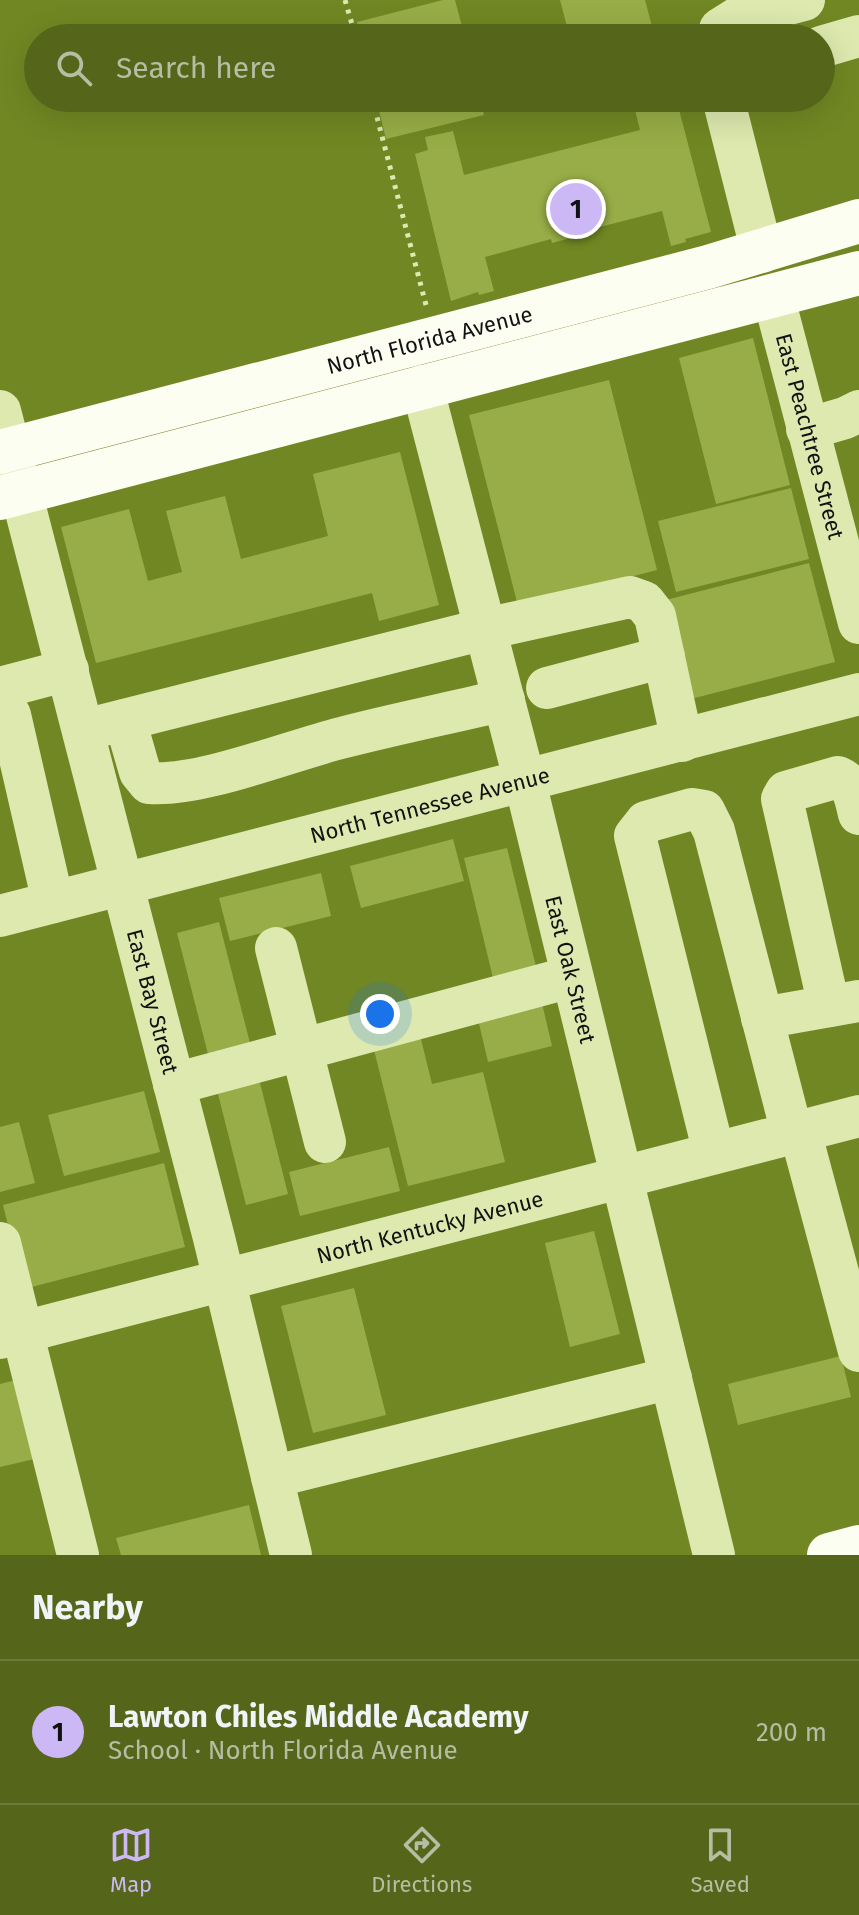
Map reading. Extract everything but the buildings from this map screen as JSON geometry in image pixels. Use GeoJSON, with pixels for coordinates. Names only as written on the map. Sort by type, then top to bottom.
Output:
{"type":"FeatureCollection","features":[{"type":"Feature","properties":{"kind":"main road","name":"North Florida Avenue"},"geometry":{"type":"LineString","coordinates":[[3,437],[580,300],[762,252],[859,221]]}},
{"type":"Feature","properties":{"kind":"main road","name":"North Florida Avenue"},"geometry":{"type":"LineString","coordinates":[[11,495],[859,273]]}},
{"type":"Feature","properties":{"kind":"main road"},"geometry":{"type":"LineString","coordinates":[[422,386],[429,371],[536,336],[580,300]]}},
{"type":"Feature","properties":{"kind":"main road"},"geometry":{"type":"LineString","coordinates":[[829,1555],[859,1547]]}},
{"type":"Feature","properties":{"kind":"street"},"geometry":{"type":"LineString","coordinates":[[728,24],[739,17],[804,0]]}},
{"type":"Feature","properties":{"kind":"street"},"geometry":{"type":"LineString","coordinates":[[835,43],[859,36]]}},
{"type":"Feature","properties":{"kind":"street"},"geometry":{"type":"LineString","coordinates":[[727,112],[762,252]]}},
{"type":"Feature","properties":{"kind":"street","name":"East Peachtree Street"},"geometry":{"type":"LineString","coordinates":[[773,295],[807,429],[843,497],[859,623]]}},
{"type":"Feature","properties":{"kind":"street","name":"East Oak Street"},"geometry":{"type":"LineString","coordinates":[[422,386],[525,782],[714,1555]]}},
{"type":"Feature","properties":{"kind":"street"},"geometry":{"type":"LineString","coordinates":[[807,429],[859,411]]}},
{"type":"Feature","properties":{"kind":"street","name":"East Bay Street"},"geometry":{"type":"LineString","coordinates":[[3,437],[11,495],[68,670],[84,730],[291,1555]]}},
{"type":"Feature","properties":{"kind":"street"},"geometry":{"type":"LineString","coordinates":[[84,730],[618,598],[638,599],[651,608],[655,616],[682,741]]}},
{"type":"Feature","properties":{"kind":"street"},"geometry":{"type":"LineString","coordinates":[[547,688],[664,657]]}},
{"type":"Feature","properties":{"kind":"street"},"geometry":{"type":"LineString","coordinates":[[53,902],[5,701],[68,670]]}},
{"type":"Feature","properties":{"kind":"street","name":"North Tennessee Avenue"},"geometry":{"type":"LineString","coordinates":[[0,916],[859,694]]}},
{"type":"Feature","properties":{"kind":"street"},"geometry":{"type":"LineString","coordinates":[[125,720],[140,772],[149,783],[164,784],[213,774],[340,738],[504,700]]}},
{"type":"Feature","properties":{"kind":"street"},"geometry":{"type":"LineString","coordinates":[[762,1018],[844,1004],[782,799],[786,792],[838,777],[846,781],[853,791],[859,814]]}},
{"type":"Feature","properties":{"kind":"street"},"geometry":{"type":"LineString","coordinates":[[714,1153],[635,836],[646,822],[692,809],[704,811],[714,831],[762,1018],[859,1351]]}},
{"type":"Feature","properties":{"kind":"street"},"geometry":{"type":"LineString","coordinates":[[276,948],[325,1142]]}},
{"type":"Feature","properties":{"kind":"street"},"geometry":{"type":"LineString","coordinates":[[174,1084],[571,977]]}},
{"type":"Feature","properties":{"kind":"street","name":"North Kentucky Avenue"},"geometry":{"type":"LineString","coordinates":[[11,1335],[859,1116]]}},
{"type":"Feature","properties":{"kind":"street"},"geometry":{"type":"LineString","coordinates":[[0,1243],[11,1335],[78,1555]]}},
{"type":"Feature","properties":{"kind":"street"},"geometry":{"type":"LineString","coordinates":[[272,1477],[671,1378]]}},
{"type":"Feature","properties":{"kind":"path"},"geometry":{"type":"LineString","coordinates":[[345,0],[352,24]]}},
{"type":"Feature","properties":{"kind":"path"},"geometry":{"type":"LineString","coordinates":[[376,112],[428,313]]}},
{"type":"Feature","properties":{"kind":"place","name":"Lawton Chiles Middle Academy"},"geometry":{"type":"Point","coordinates":[576,209]}}]}
